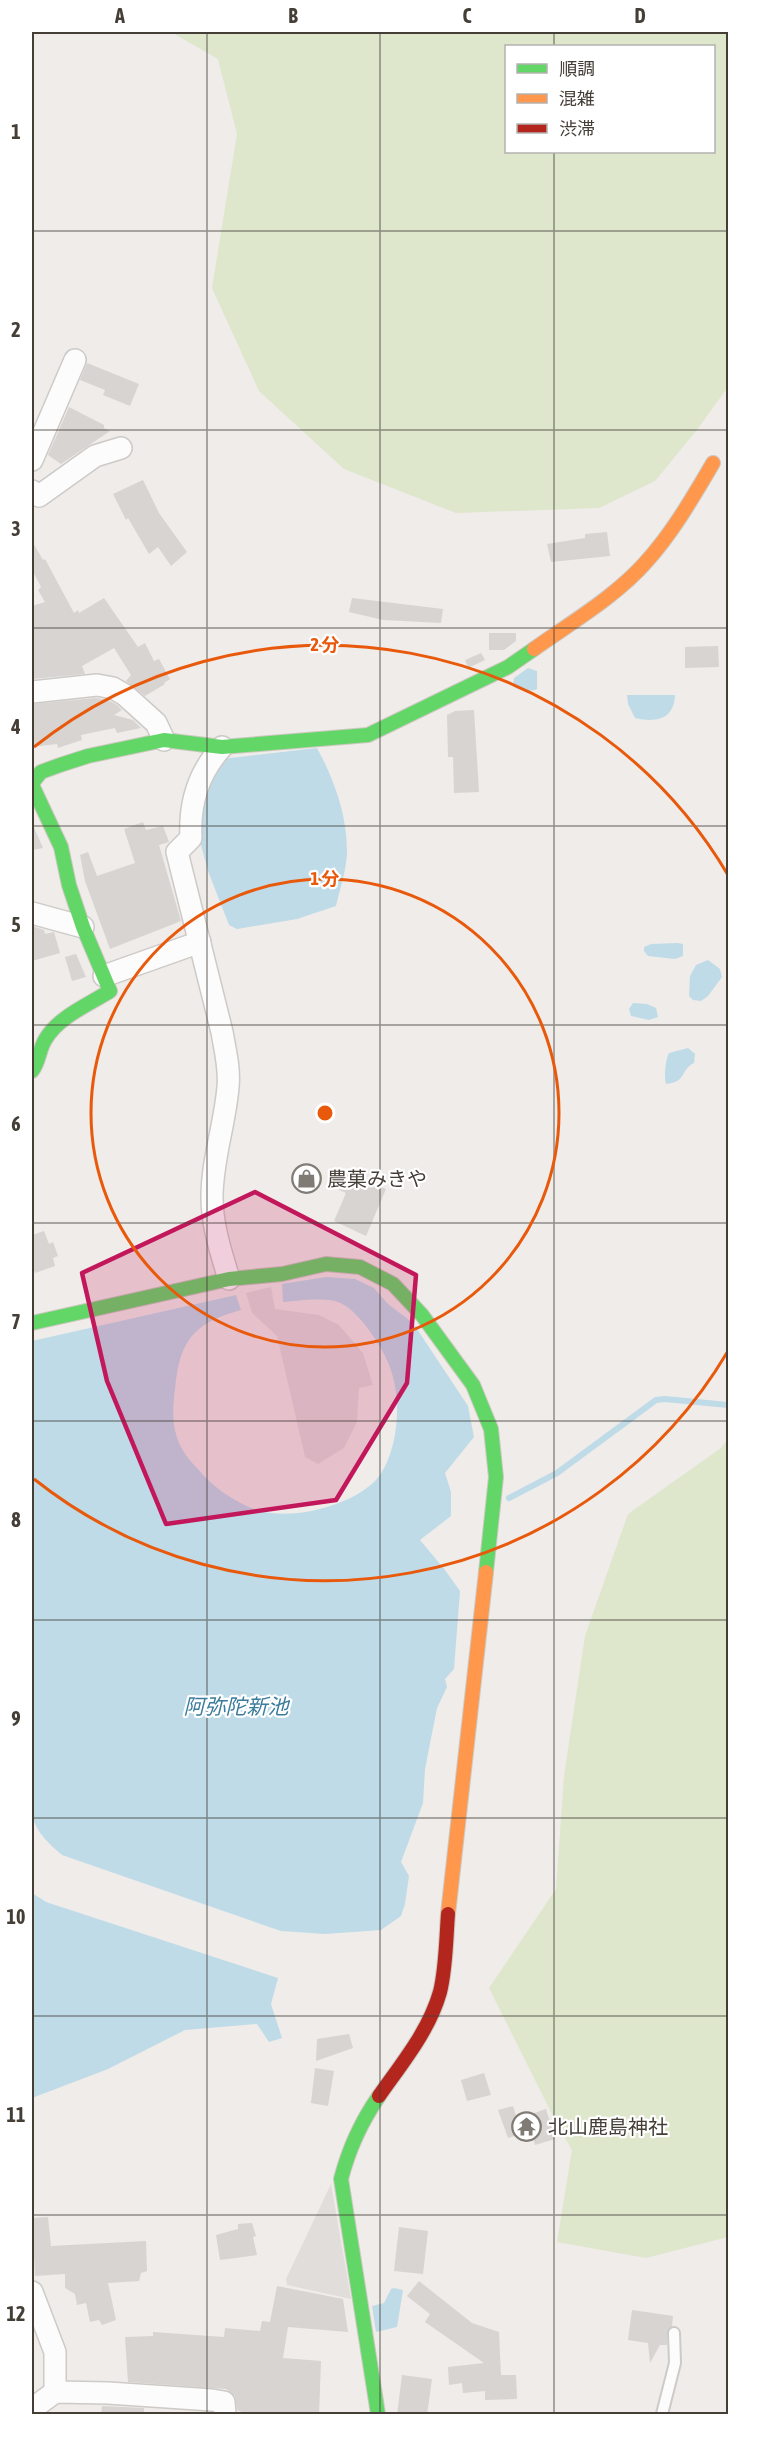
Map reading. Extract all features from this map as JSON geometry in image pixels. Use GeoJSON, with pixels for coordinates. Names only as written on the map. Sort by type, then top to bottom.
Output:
{"type":"FeatureCollection","features":[{"type":"Feature","properties":{"kind":"street"},"geometry":{"type":"LineString","coordinates":[[32,460],[75,360]]}},
{"type":"Feature","properties":{"kind":"street"},"geometry":{"type":"LineString","coordinates":[[32,491],[39,496],[95,456],[121,448]]}},
{"type":"Feature","properties":{"kind":"street"},"geometry":{"type":"LineString","coordinates":[[32,1071],[37,1065],[38,1049],[58,1022],[110,991],[83,927],[69,885],[61,847],[32,784],[40,772],[88,756],[164,740],[222,747],[368,735],[508,666],[610,595],[646,562],[682,515],[713,463]]}},
{"type":"Feature","properties":{"kind":"street"},"geometry":{"type":"LineString","coordinates":[[32,692],[97,685],[113,688],[125,695],[156,723],[164,740]]}},
{"type":"Feature","properties":{"kind":"street"},"geometry":{"type":"LineString","coordinates":[[222,747],[208,763],[196,789],[190,817],[191,838],[177,852],[227,1060],[228,1086],[212,1197],[216,1236],[229,1279]]}},
{"type":"Feature","properties":{"kind":"street"},"geometry":{"type":"LineString","coordinates":[[32,913],[83,927]]}},
{"type":"Feature","properties":{"kind":"street"},"geometry":{"type":"LineString","coordinates":[[104,976],[200,942]]}},
{"type":"Feature","properties":{"kind":"street"},"geometry":{"type":"LineString","coordinates":[[32,1323],[229,1279],[282,1274],[326,1264],[360,1267],[393,1284],[422,1315],[473,1385],[491,1429],[496,1477],[440,1991],[435,2012],[425,2032],[391,2078],[354,2138],[344,2161],[341,2179],[378,2415]]}},
{"type":"Feature","properties":{"kind":"street"},"geometry":{"type":"LineString","coordinates":[[32,2292],[55,2352],[55,2392]]}},
{"type":"Feature","properties":{"kind":"street"},"geometry":{"type":"LineString","coordinates":[[32,2412],[55,2392],[212,2400],[224,2402],[225,2415]]}},
{"type":"Feature","properties":{"kind":"lane"},"geometry":{"type":"LineString","coordinates":[[662,2415],[675,2363],[674,2333]]}},
{"type":"Feature","properties":{"kind":"highlighted area"},"geometry":{"type":"Polygon","coordinates":[[[255,1192],[416,1275],[407,1383],[336,1500],[166,1524],[107,1381],[82,1273],[255,1192]]]}},
{"type":"Feature","properties":{"kind":"green space"},"geometry":{"type":"Polygon","coordinates":[[[171,32],[728,32],[728,387],[655,481],[599,508],[456,513],[344,469],[259,391],[212,288],[237,134],[218,59],[171,32]]]}},
{"type":"Feature","properties":{"kind":"green space"},"geometry":{"type":"Polygon","coordinates":[[[728,1439],[728,2237],[646,2258],[557,2242],[572,2150],[489,1988],[556,1889],[564,1776],[585,1636],[628,1514],[721,1448],[728,1439]]]}},
{"type":"Feature","properties":{"kind":"shaded area"},"geometry":{"type":"Polygon","coordinates":[[[271,1287],[275,1309],[319,1315],[339,1325],[363,1353],[373,1385],[359,1388],[357,1422],[344,1448],[318,1464],[305,1457],[277,1336],[252,1313],[246,1293],[271,1287]]]}},
{"type":"Feature","properties":{"kind":"shaded area"},"geometry":{"type":"Polygon","coordinates":[[[331,2184],[351,2299],[287,2285],[286,2279],[331,2184]]]}},
{"type":"Feature","properties":{"kind":"water"},"geometry":{"type":"Polygon","coordinates":[[[528,668],[537,671],[537,689],[515,688],[514,678],[528,668]]]}},
{"type":"Feature","properties":{"kind":"water"},"geometry":{"type":"Polygon","coordinates":[[[627,695],[675,695],[674,703],[668,714],[650,720],[635,718],[628,704],[627,695]]]}},
{"type":"Feature","properties":{"kind":"water"},"geometry":{"type":"Polygon","coordinates":[[[317,748],[329,772],[345,824],[346,864],[336,906],[297,919],[237,929],[229,925],[208,871],[197,830],[210,773],[222,759],[317,748]]]}},
{"type":"Feature","properties":{"kind":"water"},"geometry":{"type":"Polygon","coordinates":[[[651,944],[683,944],[683,956],[675,959],[648,956],[644,951],[644,947],[651,944]]]}},
{"type":"Feature","properties":{"kind":"water"},"geometry":{"type":"Polygon","coordinates":[[[708,960],[720,969],[722,977],[708,996],[701,1001],[693,1000],[689,996],[690,976],[696,965],[708,960]]]}},
{"type":"Feature","properties":{"kind":"water"},"geometry":{"type":"Polygon","coordinates":[[[633,1003],[647,1004],[656,1008],[658,1017],[649,1020],[631,1016],[629,1009],[633,1003]]]}},
{"type":"Feature","properties":{"kind":"water"},"geometry":{"type":"Polygon","coordinates":[[[688,1048],[695,1054],[694,1063],[677,1081],[666,1084],[665,1069],[669,1053],[688,1048]]]}},
{"type":"Feature","properties":{"kind":"water","name":"阿弥陀新池"},"geometry":{"type":"Polygon","coordinates":[[[326,1277],[355,1279],[374,1288],[388,1304],[413,1323],[468,1406],[474,1437],[445,1473],[451,1492],[451,1516],[420,1540],[460,1591],[454,1669],[445,1679],[447,1687],[437,1708],[425,1769],[423,1803],[401,1862],[409,1876],[405,1904],[401,1916],[381,1930],[325,1934],[281,1931],[62,1855],[44,1838],[34,1822],[32,1816],[32,1341],[236,1295],[241,1310],[204,1326],[188,1341],[183,1352],[176,1380],[173,1407],[177,1439],[187,1457],[203,1475],[217,1488],[243,1504],[260,1511],[289,1514],[321,1509],[351,1498],[364,1490],[380,1475],[392,1448],[397,1409],[396,1391],[389,1364],[371,1333],[352,1311],[338,1302],[326,1300],[283,1302],[282,1284],[326,1277]]]}},
{"type":"Feature","properties":{"kind":"water"},"geometry":{"type":"Polygon","coordinates":[[[32,1893],[46,1902],[278,1978],[271,2004],[282,2038],[269,2042],[257,2024],[185,2030],[108,2069],[32,2098],[32,1893]]]}},
{"type":"Feature","properties":{"kind":"water"},"geometry":{"type":"Polygon","coordinates":[[[391,2289],[403,2290],[397,2327],[376,2332],[372,2306],[384,2303],[391,2289]]]}},
{"type":"Feature","properties":{"kind":"building"},"geometry":{"type":"Polygon","coordinates":[[[87,363],[139,384],[130,406],[103,395],[105,390],[80,380],[87,363]]]}},
{"type":"Feature","properties":{"kind":"building"},"geometry":{"type":"Polygon","coordinates":[[[69,407],[104,425],[104,428],[110,431],[61,464],[48,455],[69,407]]]}},
{"type":"Feature","properties":{"kind":"building"},"geometry":{"type":"Polygon","coordinates":[[[143,480],[159,513],[187,552],[171,566],[158,547],[149,554],[128,518],[126,520],[113,494],[143,480]]]}},
{"type":"Feature","properties":{"kind":"building"},"geometry":{"type":"Polygon","coordinates":[[[607,532],[610,556],[551,562],[547,544],[585,538],[585,534],[607,532]]]}},
{"type":"Feature","properties":{"kind":"building"},"geometry":{"type":"Polygon","coordinates":[[[32,541],[43,560],[45,559],[74,613],[78,610],[79,613],[104,598],[138,647],[145,643],[154,661],[159,659],[170,679],[165,684],[145,696],[126,681],[131,675],[114,648],[82,666],[85,674],[32,679],[32,606],[45,602],[38,590],[41,587],[32,570],[32,541]]]}},
{"type":"Feature","properties":{"kind":"building"},"geometry":{"type":"Polygon","coordinates":[[[352,598],[443,609],[441,623],[383,620],[349,612],[352,598]]]}},
{"type":"Feature","properties":{"kind":"building"},"geometry":{"type":"Polygon","coordinates":[[[489,633],[516,633],[516,641],[504,650],[489,650],[489,633]]]}},
{"type":"Feature","properties":{"kind":"building"},"geometry":{"type":"Polygon","coordinates":[[[718,646],[719,667],[685,668],[685,647],[718,646]]]}},
{"type":"Feature","properties":{"kind":"building"},"geometry":{"type":"Polygon","coordinates":[[[481,653],[485,660],[468,668],[465,660],[481,653]]]}},
{"type":"Feature","properties":{"kind":"building"},"geometry":{"type":"Polygon","coordinates":[[[96,698],[108,700],[117,705],[122,710],[114,715],[133,720],[141,728],[117,733],[115,728],[81,735],[82,740],[58,748],[57,744],[32,747],[32,704],[96,698]]]}},
{"type":"Feature","properties":{"kind":"building"},"geometry":{"type":"Polygon","coordinates":[[[474,710],[479,792],[454,793],[453,757],[448,757],[447,715],[455,711],[474,710]]]}},
{"type":"Feature","properties":{"kind":"building"},"geometry":{"type":"Polygon","coordinates":[[[143,822],[146,830],[163,826],[169,842],[159,845],[181,921],[110,949],[85,881],[80,855],[88,852],[97,876],[135,863],[124,829],[143,822]]]}},
{"type":"Feature","properties":{"kind":"building"},"geometry":{"type":"Polygon","coordinates":[[[32,823],[43,848],[32,850],[32,823]]]}},
{"type":"Feature","properties":{"kind":"building"},"geometry":{"type":"Polygon","coordinates":[[[32,926],[44,930],[45,934],[54,932],[60,953],[32,961],[32,926]]]}},
{"type":"Feature","properties":{"kind":"building"},"geometry":{"type":"Polygon","coordinates":[[[76,954],[86,977],[72,981],[65,957],[76,954]]]}},
{"type":"Feature","properties":{"kind":"building"},"geometry":{"type":"Polygon","coordinates":[[[347,1171],[386,1189],[366,1236],[334,1221],[346,1193],[339,1190],[347,1171]]]}},
{"type":"Feature","properties":{"kind":"building"},"geometry":{"type":"Polygon","coordinates":[[[44,1231],[49,1244],[53,1242],[58,1256],[53,1258],[55,1266],[35,1273],[32,1264],[32,1235],[44,1231]]]}},
{"type":"Feature","properties":{"kind":"building"},"geometry":{"type":"Polygon","coordinates":[[[349,2034],[353,2048],[316,2061],[317,2039],[349,2034]]]}},
{"type":"Feature","properties":{"kind":"building"},"geometry":{"type":"Polygon","coordinates":[[[315,2068],[334,2071],[328,2106],[311,2103],[315,2068]]]}},
{"type":"Feature","properties":{"kind":"building"},"geometry":{"type":"Polygon","coordinates":[[[484,2073],[491,2095],[467,2101],[461,2080],[484,2073]]]}},
{"type":"Feature","properties":{"kind":"building","name":"北山鹿島神社"},"geometry":{"type":"Polygon","coordinates":[[[513,2106],[516,2116],[523,2114],[523,2117],[546,2109],[555,2139],[535,2145],[531,2131],[508,2138],[498,2110],[513,2106]]]}},
{"type":"Feature","properties":{"kind":"building"},"geometry":{"type":"Polygon","coordinates":[[[48,2217],[51,2246],[146,2241],[147,2271],[141,2273],[139,2281],[108,2283],[116,2320],[102,2325],[99,2320],[90,2322],[86,2303],[77,2305],[75,2294],[65,2288],[65,2274],[35,2276],[32,2218],[48,2217]]]}},
{"type":"Feature","properties":{"kind":"building"},"geometry":{"type":"Polygon","coordinates":[[[252,2223],[256,2236],[253,2237],[257,2255],[220,2260],[216,2235],[238,2229],[238,2224],[252,2223]]]}},
{"type":"Feature","properties":{"kind":"building"},"geometry":{"type":"Polygon","coordinates":[[[399,2227],[428,2231],[423,2274],[394,2271],[399,2227]]]}},
{"type":"Feature","properties":{"kind":"building"},"geometry":{"type":"Polygon","coordinates":[[[419,2281],[472,2323],[499,2332],[501,2375],[516,2375],[517,2399],[485,2400],[485,2391],[463,2393],[462,2383],[449,2385],[448,2367],[484,2363],[425,2322],[430,2314],[407,2296],[419,2281]]]}},
{"type":"Feature","properties":{"kind":"building"},"geometry":{"type":"Polygon","coordinates":[[[277,2286],[343,2299],[348,2332],[288,2327],[283,2358],[321,2361],[319,2415],[249,2415],[237,2410],[235,2396],[226,2389],[128,2382],[125,2337],[153,2336],[153,2332],[224,2337],[225,2328],[260,2331],[262,2321],[270,2322],[277,2286]]]}},
{"type":"Feature","properties":{"kind":"building"},"geometry":{"type":"Polygon","coordinates":[[[632,2310],[673,2316],[672,2326],[667,2333],[667,2345],[660,2345],[650,2363],[648,2343],[628,2340],[632,2310]]]}},
{"type":"Feature","properties":{"kind":"building"},"geometry":{"type":"Polygon","coordinates":[[[402,2375],[432,2379],[427,2415],[397,2415],[402,2375]]]}},
{"type":"Feature","properties":{"kind":"building"},"geometry":{"type":"Polygon","coordinates":[[[102,2406],[144,2408],[144,2415],[101,2415],[102,2406]]]}},
{"type":"Feature","properties":{"kind":"waterway"},"geometry":{"type":"LineString","coordinates":[[509,1498],[557,1473],[656,1400],[728,1405]]}},
{"type":"Feature","properties":{"kind":"traffic: fast"},"geometry":{"type":"LineString","coordinates":[[32,783],[41,772],[60,765],[88,756],[164,740],[222,747],[368,735],[508,667],[534,649]]}},
{"type":"Feature","properties":{"kind":"traffic: fast"},"geometry":{"type":"LineString","coordinates":[[32,785],[61,847],[69,885],[83,927],[110,991],[74,1012],[51,1032],[41,1048],[32,1071]]}},
{"type":"Feature","properties":{"kind":"traffic: fast"},"geometry":{"type":"LineString","coordinates":[[32,1323],[229,1279],[282,1274],[326,1264],[360,1267],[393,1284],[422,1315],[473,1385],[491,1429],[496,1477],[486,1572]]}},
{"type":"Feature","properties":{"kind":"traffic: fast"},"geometry":{"type":"LineString","coordinates":[[378,2414],[341,2179],[356,2136],[379,2096]]}},
{"type":"Feature","properties":{"kind":"traffic: slow"},"geometry":{"type":"LineString","coordinates":[[534,649],[593,608],[634,575],[656,551],[674,526],[713,463]]}},
{"type":"Feature","properties":{"kind":"traffic: slow"},"geometry":{"type":"LineString","coordinates":[[448,1914],[486,1572]]}},
{"type":"Feature","properties":{"kind":"traffic: jam"},"geometry":{"type":"LineString","coordinates":[[379,2096],[414,2046],[435,2006],[444,1973],[448,1914]]}},
{"type":"Feature","properties":{"kind":"place","name":"農菓みきや"},"geometry":{"type":"Point","coordinates":[306,1178]}},
{"type":"Feature","properties":{"kind":"place","name":"北山鹿島神社"},"geometry":{"type":"Point","coordinates":[527,2126]}}]}
